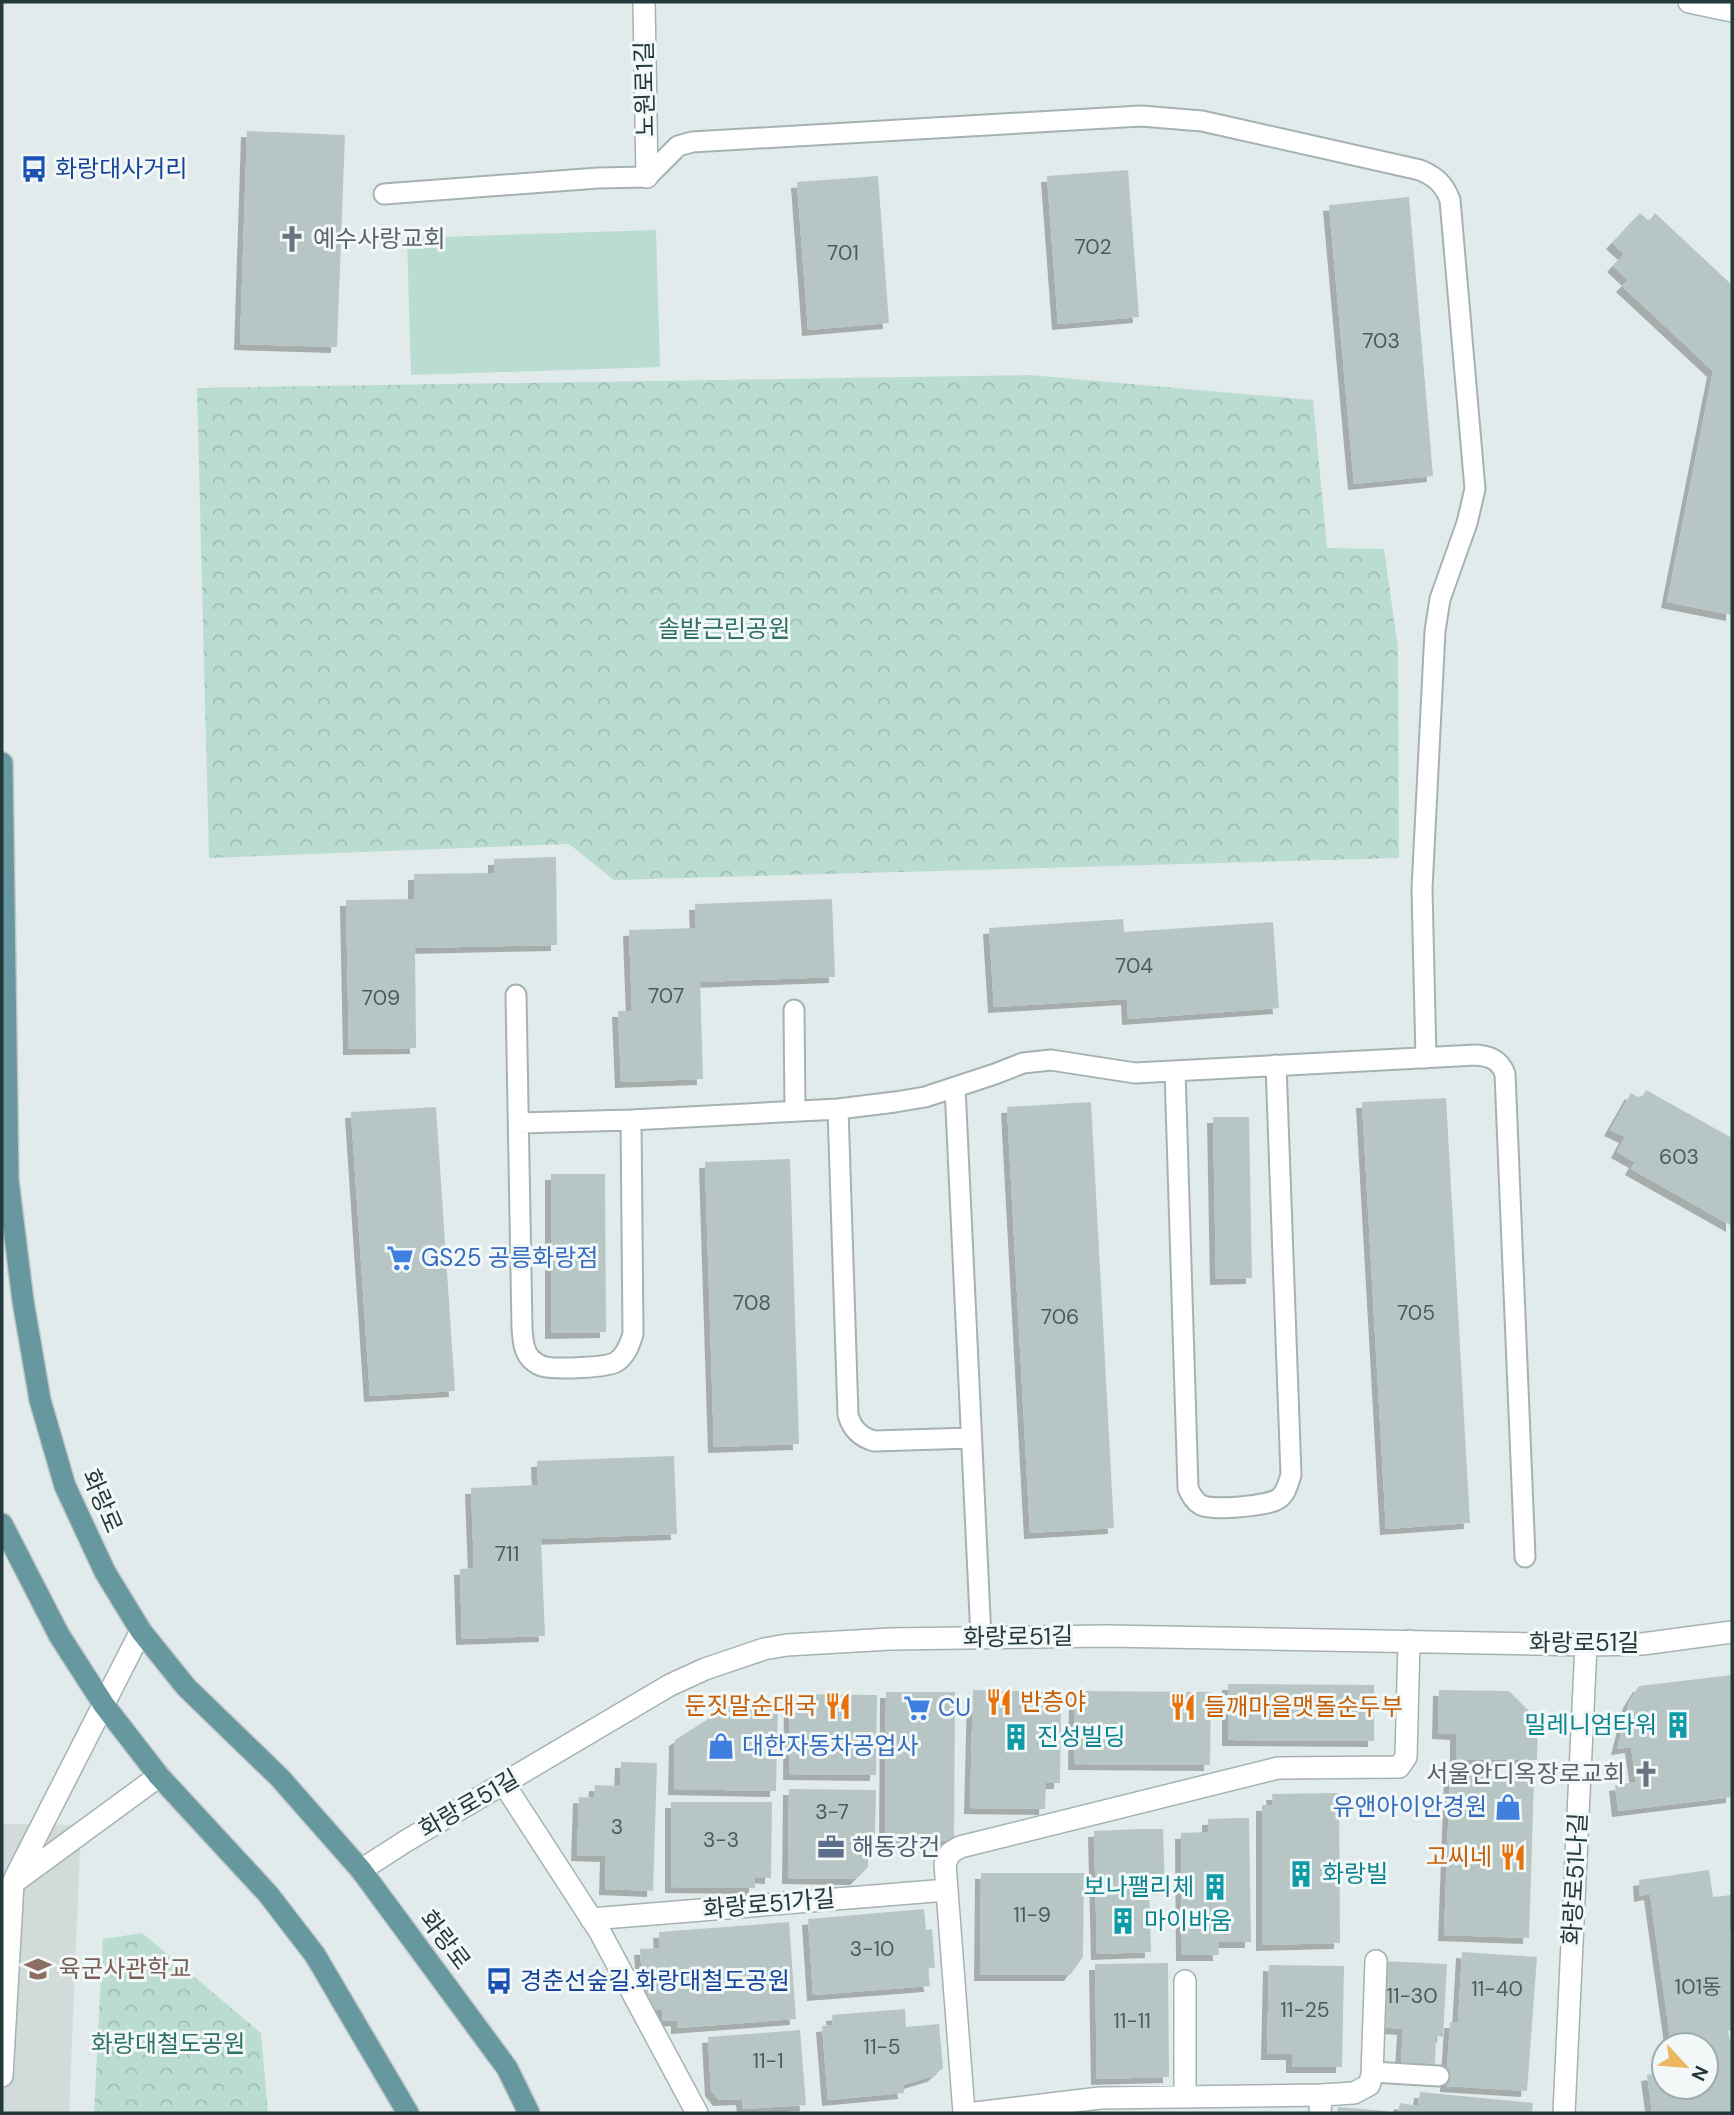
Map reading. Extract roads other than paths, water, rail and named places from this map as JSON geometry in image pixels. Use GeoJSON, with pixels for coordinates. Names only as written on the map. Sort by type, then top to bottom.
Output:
{"type":"FeatureCollection","features":[{"type":"Feature","properties":{"kind":"main road","name":"화랑로"},"geometry":{"type":"LineString","coordinates":[[2,763],[8,1180],[23,1301],[40,1400],[65,1486],[105,1572],[141,1631],[186,1686],[280,1778],[360,1870],[507,2068],[529,2113]]}},
{"type":"Feature","properties":{"kind":"main road"},"geometry":{"type":"LineString","coordinates":[[2,1524],[58,1635],[104,1705],[159,1776],[268,1894],[315,1955],[408,2113]]}},
{"type":"Feature","properties":{"kind":"street","name":"노원로1길"},"geometry":{"type":"LineString","coordinates":[[643,2],[647,177]]}},
{"type":"Feature","properties":{"kind":"street"},"geometry":{"type":"LineString","coordinates":[[1689,2],[1732,11]]}},
{"type":"Feature","properties":{"kind":"street"},"geometry":{"type":"LineString","coordinates":[[2,2076],[13,1883],[141,1631]]}},
{"type":"Feature","properties":{"kind":"street","name":"화랑로51길"},"geometry":{"type":"LineString","coordinates":[[360,1870],[670,1685],[753,1653],[787,1645],[890,1639],[1107,1636],[1586,1645],[1642,1644],[1732,1632]]}},
{"type":"Feature","properties":{"kind":"street"},"geometry":{"type":"LineString","coordinates":[[964,2113],[947,1890],[947,1858],[950,1853],[960,1847],[1278,1768],[1399,1767],[1406,1757],[1409,1641]]}},
{"type":"Feature","properties":{"kind":"street","name":"화랑로51나길"},"geometry":{"type":"LineString","coordinates":[[1564,2113],[1586,1645]]}},
{"type":"Feature","properties":{"kind":"street"},"geometry":{"type":"LineString","coordinates":[[13,1883],[159,1776]]}},
{"type":"Feature","properties":{"kind":"street"},"geometry":{"type":"LineString","coordinates":[[504,1784],[591,1919],[697,2113]]}},
{"type":"Feature","properties":{"kind":"street","name":"화랑로51가길"},"geometry":{"type":"LineString","coordinates":[[591,1919],[947,1890]]}},
{"type":"Feature","properties":{"kind":"street"},"geometry":{"type":"LineString","coordinates":[[975,2113],[1100,2098],[1185,2097],[1223,2105],[1320,2104],[1363,2091],[1369,2085],[1372,2072],[1376,1961]]}},
{"type":"Feature","properties":{"kind":"street"},"geometry":{"type":"LineString","coordinates":[[1185,1981],[1185,2097]]}},
{"type":"Feature","properties":{"kind":"lane"},"geometry":{"type":"LineString","coordinates":[[384,194],[598,178],[647,177],[678,146],[692,142],[1140,116],[1202,121],[1420,170],[1433,176],[1446,187],[1450,200],[1475,489],[1468,523],[1440,599],[1435,631],[1422,889],[1426,1058]]}},
{"type":"Feature","properties":{"kind":"lane"},"geometry":{"type":"LineString","coordinates":[[516,995],[524,1346],[529,1358],[538,1365],[548,1367],[616,1363],[630,1344],[633,1334],[631,1120]]}},
{"type":"Feature","properties":{"kind":"lane"},"geometry":{"type":"LineString","coordinates":[[794,1010],[795,1111]]}},
{"type":"Feature","properties":{"kind":"lane"},"geometry":{"type":"LineString","coordinates":[[519,1122],[631,1120],[838,1109],[905,1100],[956,1087],[1023,1063],[1051,1060],[1135,1073],[1476,1055],[1489,1057],[1499,1062],[1505,1074],[1525,1556]]}},
{"type":"Feature","properties":{"kind":"lane"},"geometry":{"type":"LineString","coordinates":[[1175,1071],[1188,1488],[1199,1504],[1219,1508],[1278,1500],[1284,1494],[1291,1475],[1276,1065]]}},
{"type":"Feature","properties":{"kind":"lane"},"geometry":{"type":"LineString","coordinates":[[956,1087],[981,1638]]}},
{"type":"Feature","properties":{"kind":"lane"},"geometry":{"type":"LineString","coordinates":[[838,1109],[848,1415],[851,1425],[865,1439],[874,1441],[971,1438]]}},
{"type":"Feature","properties":{"kind":"lane"},"geometry":{"type":"LineString","coordinates":[[1372,2072],[1439,2076]]}},
{"type":"Feature","properties":{"kind":"place","name":"화랑대사거리"},"geometry":{"type":"Point","coordinates":[34,169]}},
{"type":"Feature","properties":{"kind":"place","name":"예수사랑교회"},"geometry":{"type":"Point","coordinates":[292,239]}},
{"type":"Feature","properties":{"kind":"place","name":"GS25 공릉화랑점"},"geometry":{"type":"Point","coordinates":[400,1258]}},
{"type":"Feature","properties":{"kind":"place","name":"반층야"},"geometry":{"type":"Point","coordinates":[999,1702]}},
{"type":"Feature","properties":{"kind":"place","name":"둔짓말순대국"},"geometry":{"type":"Point","coordinates":[838,1706]}},
{"type":"Feature","properties":{"kind":"place","name":"들깨마을맷돌순두부"},"geometry":{"type":"Point","coordinates":[1183,1707]}},
{"type":"Feature","properties":{"kind":"place","name":"CU"},"geometry":{"type":"Point","coordinates":[917,1708]}},
{"type":"Feature","properties":{"kind":"place","name":"밀레니엄타워"},"geometry":{"type":"Point","coordinates":[1678,1725]}},
{"type":"Feature","properties":{"kind":"place","name":"진성빌딩"},"geometry":{"type":"Point","coordinates":[1016,1737]}},
{"type":"Feature","properties":{"kind":"place","name":"대한자동차공업사"},"geometry":{"type":"Point","coordinates":[721,1746]}},
{"type":"Feature","properties":{"kind":"place","name":"서울안디옥장로교회"},"geometry":{"type":"Point","coordinates":[1646,1774]}},
{"type":"Feature","properties":{"kind":"place","name":"유앤아이안경원"},"geometry":{"type":"Point","coordinates":[1508,1807]}},
{"type":"Feature","properties":{"kind":"place","name":"해동강건"},"geometry":{"type":"Point","coordinates":[831,1847]}},
{"type":"Feature","properties":{"kind":"place","name":"고씨네"},"geometry":{"type":"Point","coordinates":[1513,1857]}},
{"type":"Feature","properties":{"kind":"place","name":"화랑빌"},"geometry":{"type":"Point","coordinates":[1301,1874]}},
{"type":"Feature","properties":{"kind":"place","name":"보나팰리체"},"geometry":{"type":"Point","coordinates":[1215,1887]}},
{"type":"Feature","properties":{"kind":"place","name":"마이바움"},"geometry":{"type":"Point","coordinates":[1123,1921]}},
{"type":"Feature","properties":{"kind":"place","name":"육군사관학교"},"geometry":{"type":"Point","coordinates":[38,1969]}},
{"type":"Feature","properties":{"kind":"place","name":"경춘선숲길.화랑대철도공원"},"geometry":{"type":"Point","coordinates":[499,1981]}},
{"type":"Feature","properties":{"kind":"park label","name":"솔밭근린공원"},"geometry":{"type":"Point","coordinates":[724,629]}},
{"type":"Feature","properties":{"kind":"park label","name":"화랑대철도공원"},"geometry":{"type":"Point","coordinates":[168,2044]}}]}
